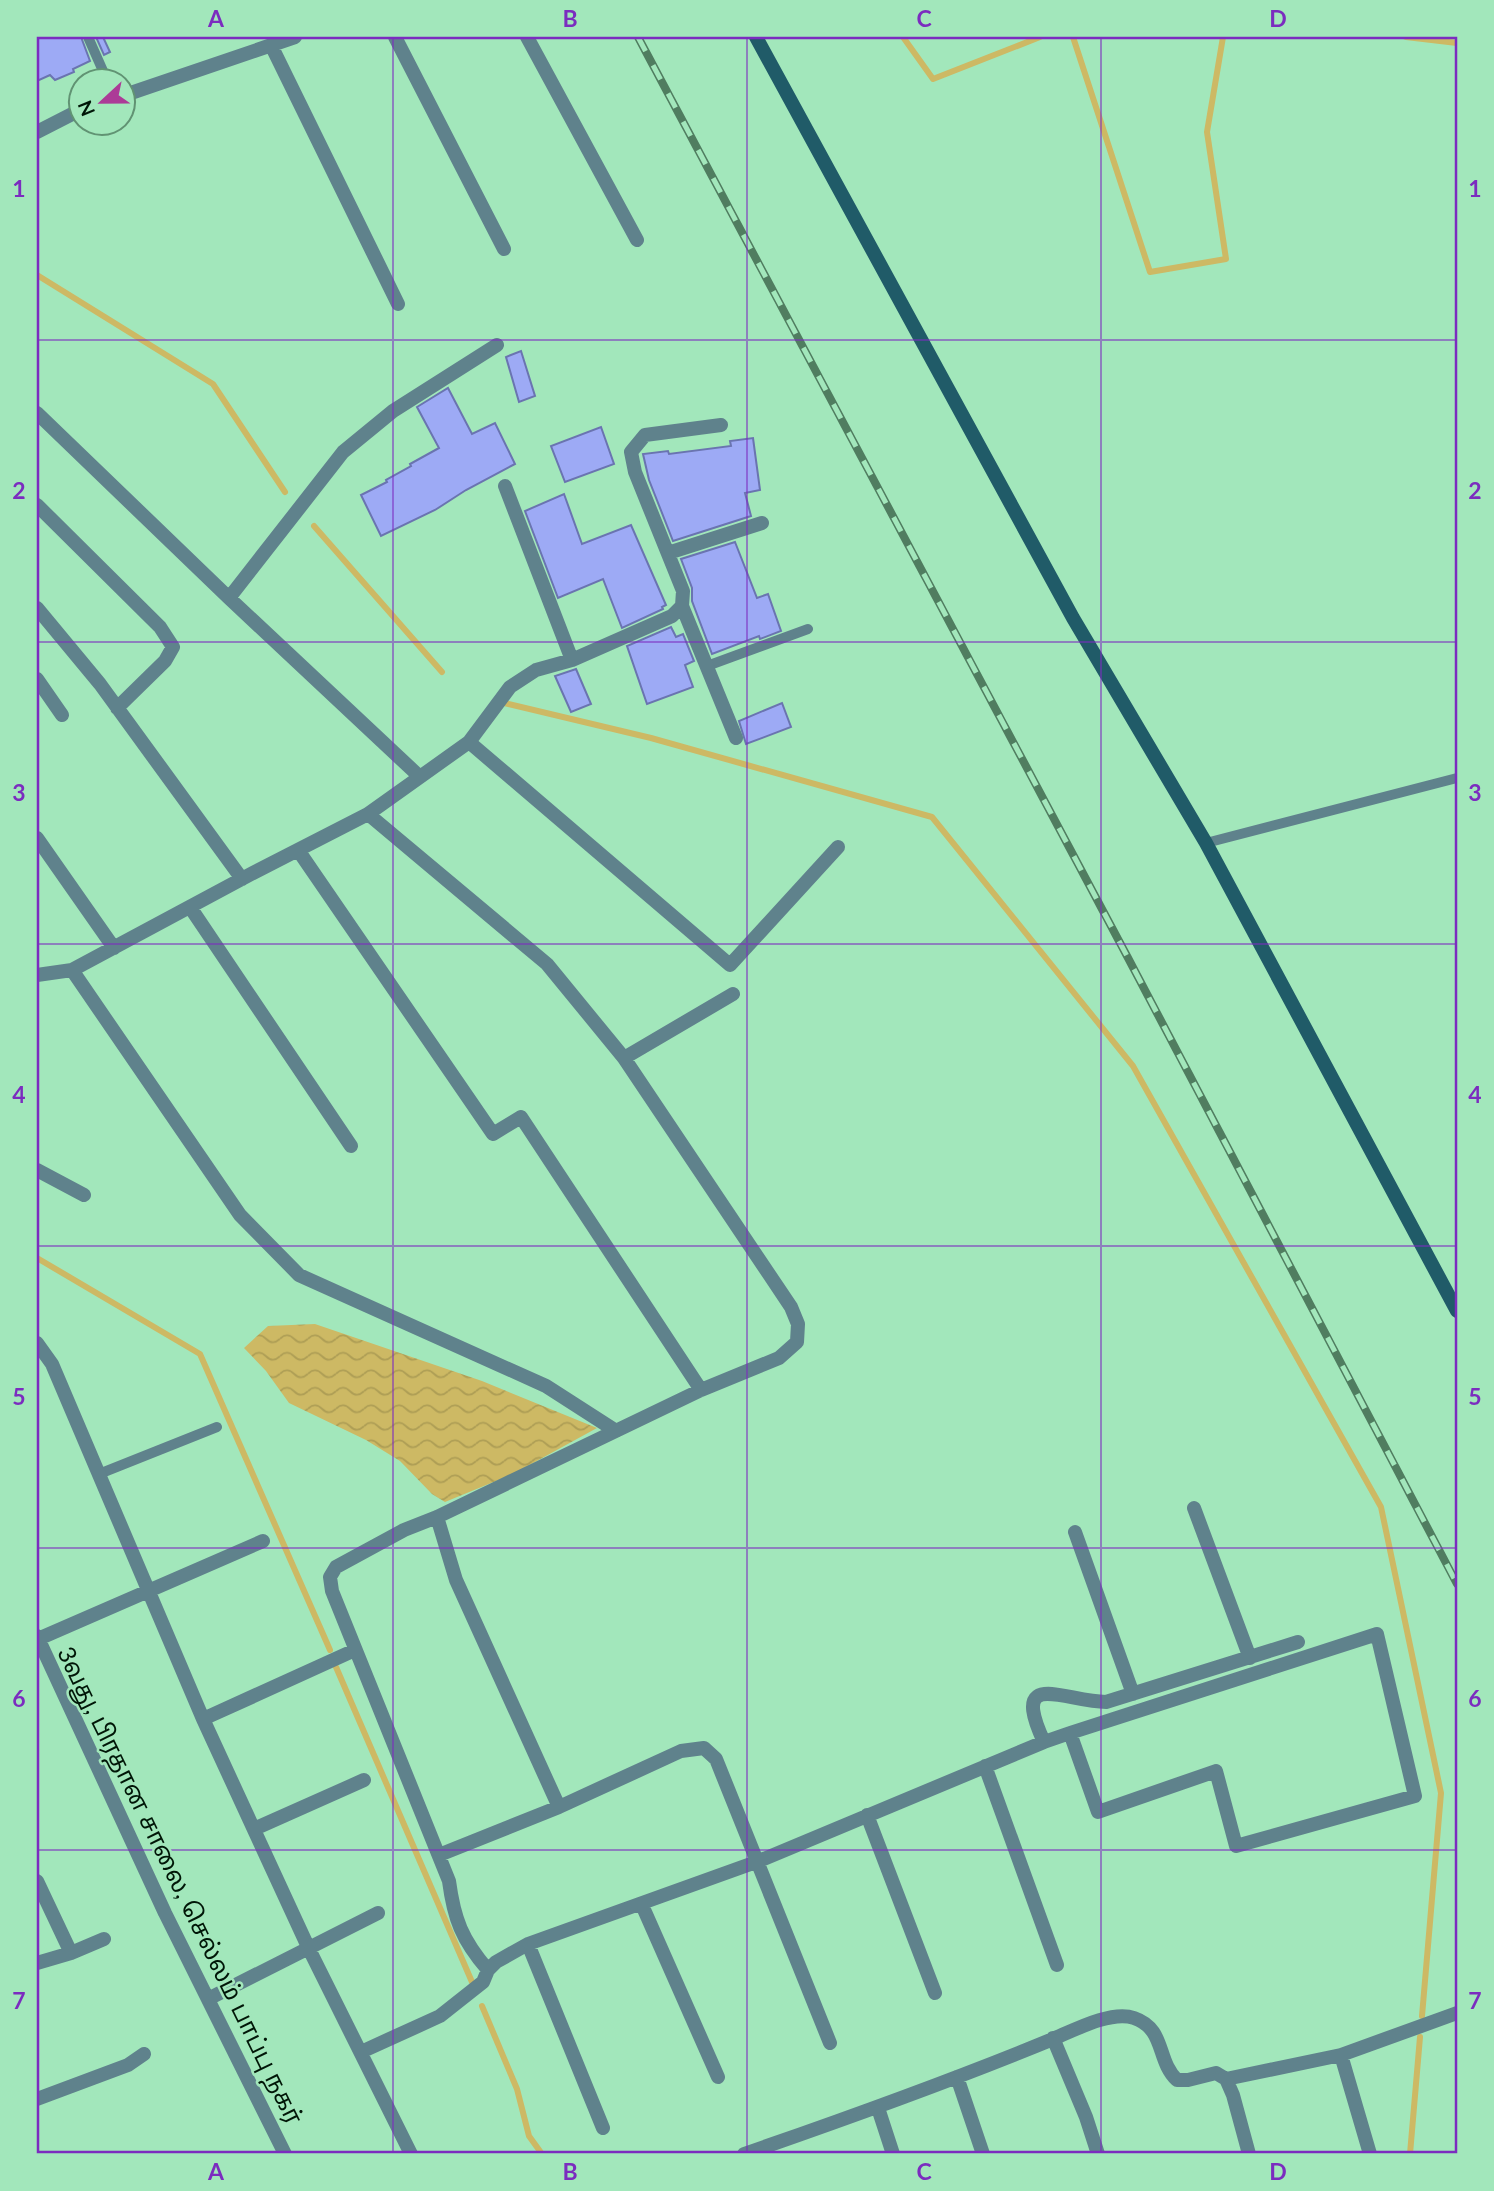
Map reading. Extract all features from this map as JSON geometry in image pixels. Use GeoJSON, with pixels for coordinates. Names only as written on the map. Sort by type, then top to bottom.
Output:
{"type":"FeatureCollection","features":[{"type":"Feature","properties":{"kind":"street"},"geometry":{"type":"LineString","coordinates":[[136,90],[253,44],[271,45],[295,37]]}},
{"type":"Feature","properties":{"kind":"street"},"geometry":{"type":"LineString","coordinates":[[395,37],[504,249]]}},
{"type":"Feature","properties":{"kind":"street"},"geometry":{"type":"LineString","coordinates":[[527,37],[637,240]]}},
{"type":"Feature","properties":{"kind":"street"},"geometry":{"type":"LineString","coordinates":[[756,37],[1073,618],[1206,843],[1457,1311]]}},
{"type":"Feature","properties":{"kind":"street"},"geometry":{"type":"LineString","coordinates":[[271,45],[398,304]]}},
{"type":"Feature","properties":{"kind":"street"},"geometry":{"type":"LineString","coordinates":[[37,132],[66,117]]}},
{"type":"Feature","properties":{"kind":"street"},"geometry":{"type":"LineString","coordinates":[[229,598],[343,452],[393,411],[497,345]]}},
{"type":"Feature","properties":{"kind":"street"},"geometry":{"type":"LineString","coordinates":[[37,413],[420,777]]}},
{"type":"Feature","properties":{"kind":"street"},"geometry":{"type":"LineString","coordinates":[[721,425],[645,435],[631,452],[635,472],[683,591],[682,606],[736,738]]}},
{"type":"Feature","properties":{"kind":"street"},"geometry":{"type":"LineString","coordinates":[[505,486],[572,660]]}},
{"type":"Feature","properties":{"kind":"street"},"geometry":{"type":"LineString","coordinates":[[37,505],[160,627],[173,648],[165,661],[117,708]]}},
{"type":"Feature","properties":{"kind":"street"},"geometry":{"type":"LineString","coordinates":[[668,553],[761,523]]}},
{"type":"Feature","properties":{"kind":"street"},"geometry":{"type":"LineString","coordinates":[[37,975],[72,970],[368,814],[469,742],[510,687],[536,670],[572,660],[672,617],[682,606]]}},
{"type":"Feature","properties":{"kind":"street"},"geometry":{"type":"LineString","coordinates":[[37,608],[117,708],[242,879]]}},
{"type":"Feature","properties":{"kind":"street"},"geometry":{"type":"LineString","coordinates":[[37,680],[62,715]]}},
{"type":"Feature","properties":{"kind":"street"},"geometry":{"type":"LineString","coordinates":[[469,742],[730,965],[838,847]]}},
{"type":"Feature","properties":{"kind":"street"},"geometry":{"type":"LineString","coordinates":[[368,814],[547,964],[625,1058],[791,1307],[798,1324],[797,1342],[779,1357],[701,1390],[437,1517],[404,1530],[336,1567],[330,1577],[332,1591],[355,1650],[449,1881],[455,1918],[471,1951],[488,1970]]}},
{"type":"Feature","properties":{"kind":"street"},"geometry":{"type":"LineString","coordinates":[[37,838],[114,948]]}},
{"type":"Feature","properties":{"kind":"street"},"geometry":{"type":"LineString","coordinates":[[298,850],[493,1134],[521,1116],[701,1390]]}},
{"type":"Feature","properties":{"kind":"street"},"geometry":{"type":"LineString","coordinates":[[190,907],[351,1146]]}},
{"type":"Feature","properties":{"kind":"street"},"geometry":{"type":"LineString","coordinates":[[72,970],[240,1215],[299,1275],[546,1386],[616,1431]]}},
{"type":"Feature","properties":{"kind":"street"},"geometry":{"type":"LineString","coordinates":[[625,1058],[733,994]]}},
{"type":"Feature","properties":{"kind":"street"},"geometry":{"type":"LineString","coordinates":[[37,1170],[84,1195]]}},
{"type":"Feature","properties":{"kind":"street"},"geometry":{"type":"LineString","coordinates":[[37,1343],[52,1364],[204,1718],[309,1949],[411,2154]]}},
{"type":"Feature","properties":{"kind":"street"},"geometry":{"type":"LineString","coordinates":[[1194,1508],[1250,1658]]}},
{"type":"Feature","properties":{"kind":"street"},"geometry":{"type":"LineString","coordinates":[[437,1517],[456,1580],[559,1807]]}},
{"type":"Feature","properties":{"kind":"street"},"geometry":{"type":"LineString","coordinates":[[1075,1532],[1133,1695]]}},
{"type":"Feature","properties":{"kind":"street"},"geometry":{"type":"LineString","coordinates":[[38,1637],[263,1541]]}},
{"type":"Feature","properties":{"kind":"street"},"geometry":{"type":"LineString","coordinates":[[361,2052],[440,2016],[483,1982],[488,1970],[496,1962],[528,1944],[759,1861],[1044,1742],[1070,1733],[1377,1633],[1415,1796],[1236,1846],[1216,1771],[1098,1812],[1070,1733]]}},
{"type":"Feature","properties":{"kind":"street","name":"3வது, பிரதான சாலை, செல்லம் பாப்பு நகர்"},"geometry":{"type":"LineString","coordinates":[[38,1637],[165,1913],[285,2154]]}},
{"type":"Feature","properties":{"kind":"street"},"geometry":{"type":"LineString","coordinates":[[1044,1742],[1033,1719],[1032,1705],[1037,1697],[1049,1692],[1090,1702],[1106,1702],[1298,1642]]}},
{"type":"Feature","properties":{"kind":"street"},"geometry":{"type":"LineString","coordinates":[[204,1718],[355,1650]]}},
{"type":"Feature","properties":{"kind":"street"},"geometry":{"type":"LineString","coordinates":[[439,1855],[559,1807],[681,1751],[704,1748],[716,1759],[830,2043]]}},
{"type":"Feature","properties":{"kind":"street"},"geometry":{"type":"LineString","coordinates":[[985,1766],[1057,1965]]}},
{"type":"Feature","properties":{"kind":"street"},"geometry":{"type":"LineString","coordinates":[[254,1829],[364,1780]]}},
{"type":"Feature","properties":{"kind":"street"},"geometry":{"type":"LineString","coordinates":[[866,1815],[935,1993]]}},
{"type":"Feature","properties":{"kind":"street"},"geometry":{"type":"LineString","coordinates":[[37,1881],[71,1953]]}},
{"type":"Feature","properties":{"kind":"street"},"geometry":{"type":"LineString","coordinates":[[642,1905],[718,2077]]}},
{"type":"Feature","properties":{"kind":"street"},"geometry":{"type":"LineString","coordinates":[[208,1999],[378,1913]]}},
{"type":"Feature","properties":{"kind":"street"},"geometry":{"type":"LineString","coordinates":[[37,1963],[104,1939]]}},
{"type":"Feature","properties":{"kind":"street"},"geometry":{"type":"LineString","coordinates":[[528,1944],[603,2128]]}},
{"type":"Feature","properties":{"kind":"street"},"geometry":{"type":"LineString","coordinates":[[1226,2079],[1342,2055],[1457,2012]]}},
{"type":"Feature","properties":{"kind":"street"},"geometry":{"type":"LineString","coordinates":[[744,2154],[878,2108],[1114,2016],[1131,2016],[1148,2024],[1170,2073],[1177,2080],[1216,2073],[1226,2079],[1249,2154]]}},
{"type":"Feature","properties":{"kind":"street"},"geometry":{"type":"LineString","coordinates":[[1054,2039],[1098,2154]]}},
{"type":"Feature","properties":{"kind":"street"},"geometry":{"type":"LineString","coordinates":[[37,2099],[128,2065],[144,2054]]}},
{"type":"Feature","properties":{"kind":"street"},"geometry":{"type":"LineString","coordinates":[[1342,2055],[1370,2154]]}},
{"type":"Feature","properties":{"kind":"street"},"geometry":{"type":"LineString","coordinates":[[957,2077],[983,2154]]}},
{"type":"Feature","properties":{"kind":"street"},"geometry":{"type":"LineString","coordinates":[[878,2108],[893,2154]]}},
{"type":"Feature","properties":{"kind":"lane"},"geometry":{"type":"LineString","coordinates":[[88,37],[101,66]]}},
{"type":"Feature","properties":{"kind":"lane"},"geometry":{"type":"LineString","coordinates":[[706,666],[808,629]]}},
{"type":"Feature","properties":{"kind":"lane"},"geometry":{"type":"LineString","coordinates":[[1206,843],[1457,778]]}},
{"type":"Feature","properties":{"kind":"lane"},"geometry":{"type":"LineString","coordinates":[[99,1474],[217,1427]]}},
{"type":"Feature","properties":{"kind":"water"},"geometry":{"type":"Polygon","coordinates":[[[315,1324],[482,1381],[597,1428],[513,1474],[445,1502],[432,1494],[400,1461],[366,1440],[289,1403],[266,1371],[244,1348],[268,1326],[315,1324]]]}},
{"type":"Feature","properties":{"kind":"building"},"geometry":{"type":"Polygon","coordinates":[[[37,37],[81,37],[90,61],[79,66],[66,66],[66,75],[55,80],[50,75],[37,81],[37,37]]]}},
{"type":"Feature","properties":{"kind":"building"},"geometry":{"type":"Polygon","coordinates":[[[96,37],[103,37],[110,52],[104,55],[96,37]]]}},
{"type":"Feature","properties":{"kind":"building"},"geometry":{"type":"Polygon","coordinates":[[[521,351],[535,396],[519,402],[506,357],[521,351]]]}},
{"type":"Feature","properties":{"kind":"building"},"geometry":{"type":"Polygon","coordinates":[[[448,388],[472,434],[495,423],[515,464],[435,510],[381,536],[361,495],[387,482],[386,480],[411,466],[410,464],[439,448],[417,407],[448,388]]]}},
{"type":"Feature","properties":{"kind":"building"},"geometry":{"type":"Polygon","coordinates":[[[601,427],[614,464],[565,482],[551,446],[601,427]]]}},
{"type":"Feature","properties":{"kind":"building"},"geometry":{"type":"Polygon","coordinates":[[[753,438],[760,490],[745,493],[751,516],[673,541],[649,480],[643,454],[668,451],[669,454],[731,446],[730,441],[753,438]]]}},
{"type":"Feature","properties":{"kind":"building"},"geometry":{"type":"Polygon","coordinates":[[[564,494],[582,544],[631,525],[666,605],[663,609],[622,628],[603,579],[558,598],[525,511],[564,494]]]}},
{"type":"Feature","properties":{"kind":"building"},"geometry":{"type":"Polygon","coordinates":[[[735,542],[757,598],[768,594],[781,631],[760,639],[759,636],[712,654],[692,601],[692,588],[681,559],[735,542]]]}},
{"type":"Feature","properties":{"kind":"building"},"geometry":{"type":"Polygon","coordinates":[[[671,627],[676,637],[683,634],[694,661],[685,665],[693,687],[647,704],[627,646],[671,627]]]}},
{"type":"Feature","properties":{"kind":"building"},"geometry":{"type":"Polygon","coordinates":[[[576,669],[591,704],[571,712],[555,676],[576,669]]]}},
{"type":"Feature","properties":{"kind":"building"},"geometry":{"type":"Polygon","coordinates":[[[782,703],[791,727],[746,744],[739,721],[782,703]]]}},
{"type":"Feature","properties":{"kind":"waterway"},"geometry":{"type":"LineString","coordinates":[[903,37],[933,79],[1040,37]]}},
{"type":"Feature","properties":{"kind":"waterway"},"geometry":{"type":"LineString","coordinates":[[1073,37],[1150,272],[1226,259],[1207,132],[1223,37]]}},
{"type":"Feature","properties":{"kind":"waterway"},"geometry":{"type":"LineString","coordinates":[[1406,37],[1457,43]]}},
{"type":"Feature","properties":{"kind":"waterway"},"geometry":{"type":"LineString","coordinates":[[37,275],[213,384],[285,492]]}},
{"type":"Feature","properties":{"kind":"waterway"},"geometry":{"type":"LineString","coordinates":[[314,526],[442,672]]}},
{"type":"Feature","properties":{"kind":"waterway"},"geometry":{"type":"LineString","coordinates":[[500,702],[651,738],[932,817],[1133,1066],[1381,1507],[1441,1793],[1422,2016]]}},
{"type":"Feature","properties":{"kind":"waterway"},"geometry":{"type":"LineString","coordinates":[[37,1258],[200,1354],[330,1650]]}},
{"type":"Feature","properties":{"kind":"waterway"},"geometry":{"type":"LineString","coordinates":[[336,1667],[472,1982]]}},
{"type":"Feature","properties":{"kind":"waterway"},"geometry":{"type":"LineString","coordinates":[[482,2006],[517,2089],[529,2136],[542,2154]]}},
{"type":"Feature","properties":{"kind":"waterway"},"geometry":{"type":"LineString","coordinates":[[1410,2154],[1420,2037]]}},
{"type":"Feature","properties":{"kind":"railway"},"geometry":{"type":"LineString","coordinates":[[638,37],[1127,956],[1457,1584]]}}]}
